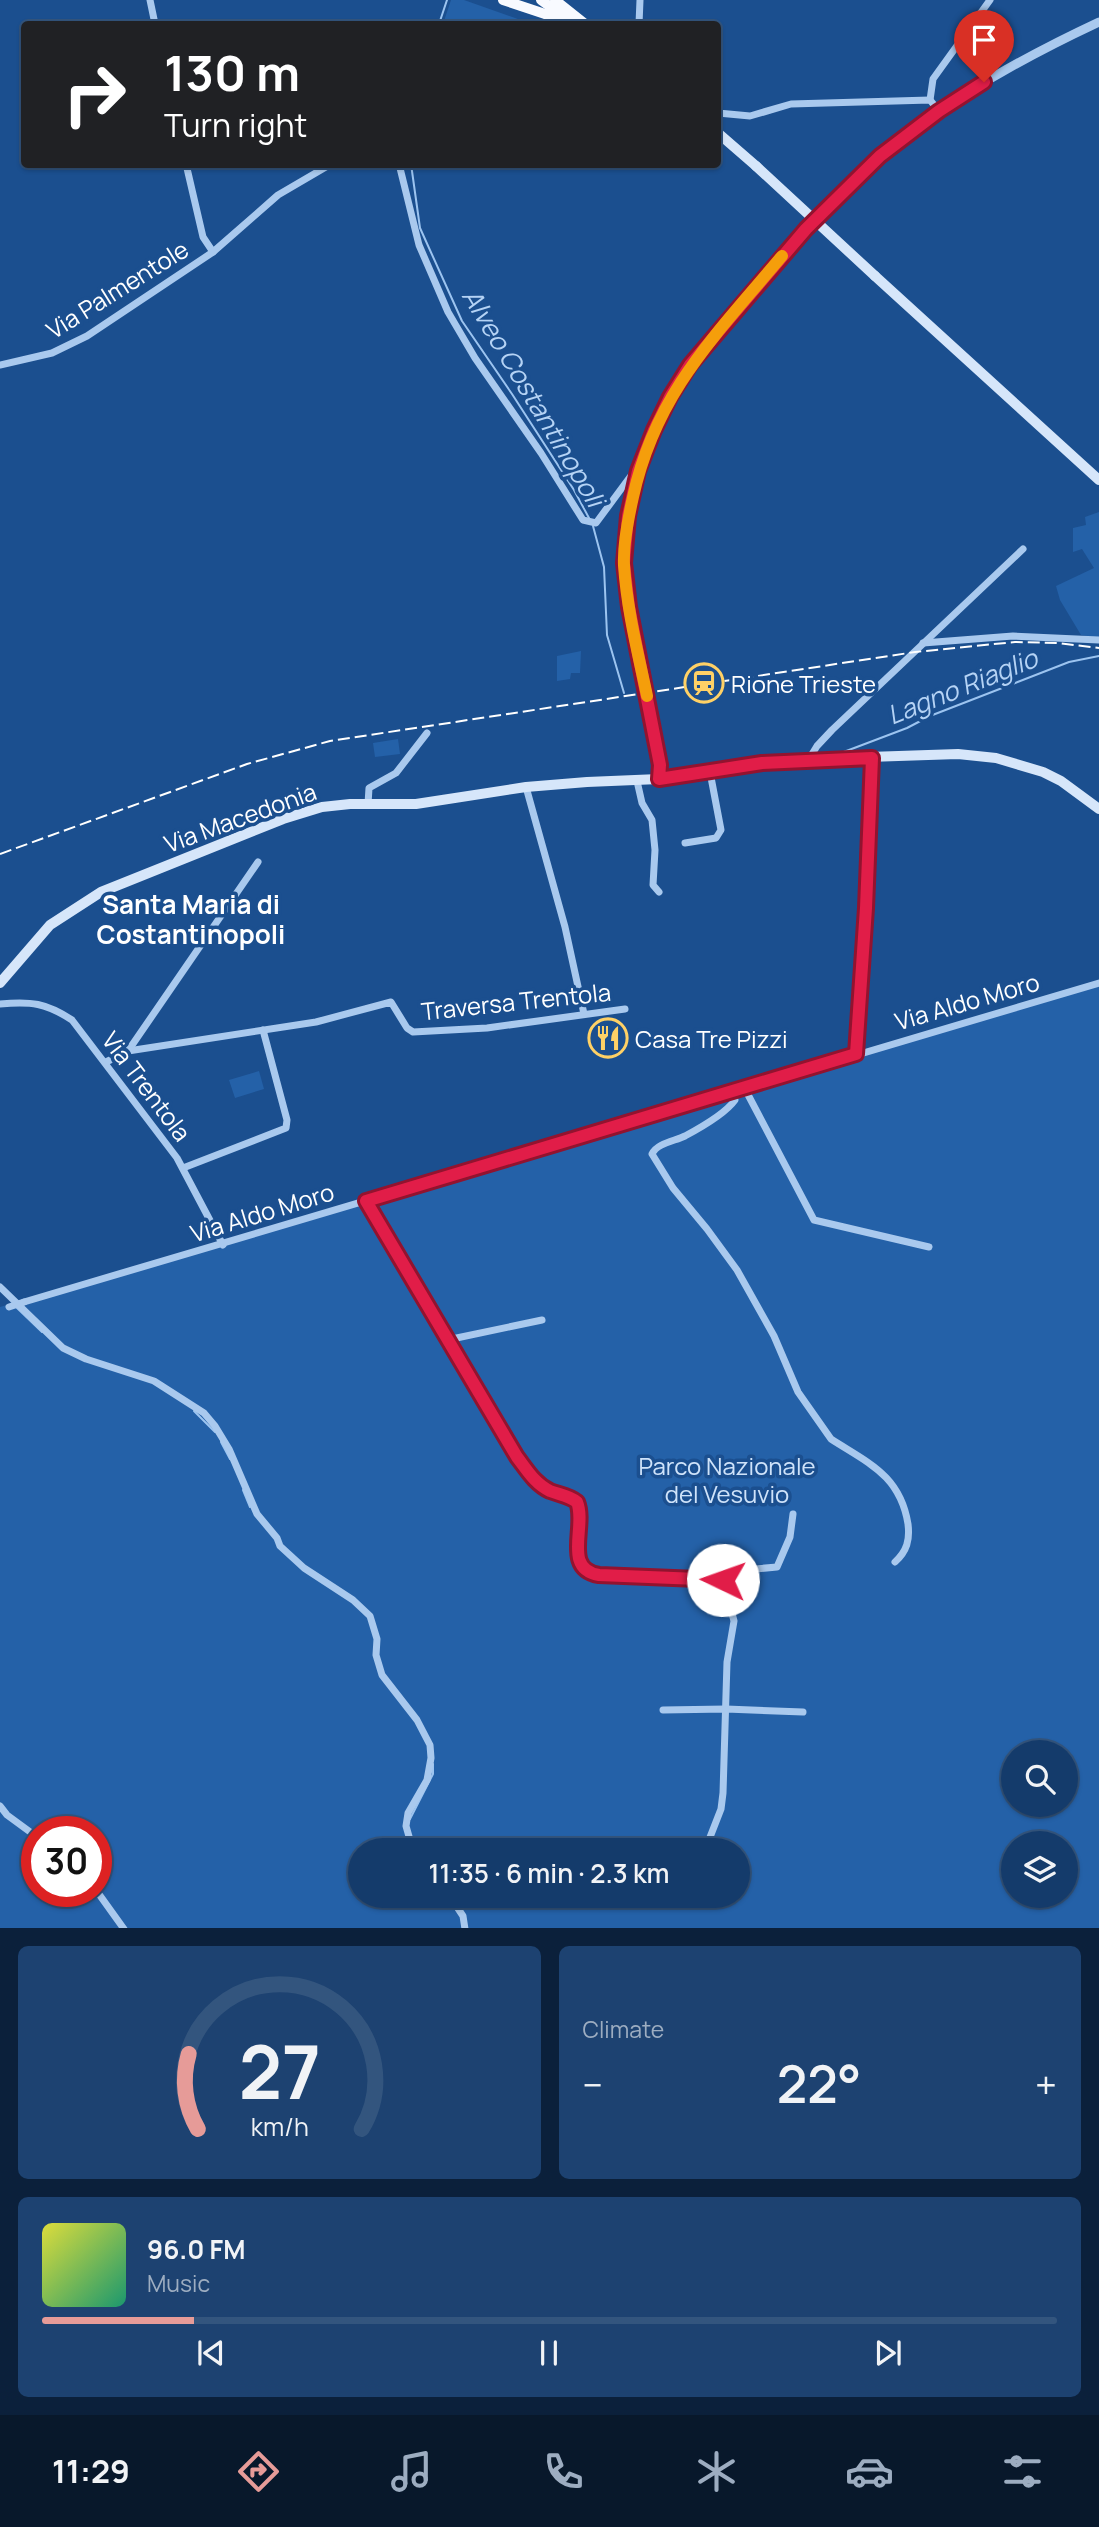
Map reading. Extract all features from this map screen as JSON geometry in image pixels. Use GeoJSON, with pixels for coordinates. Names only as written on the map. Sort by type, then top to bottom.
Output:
{"type":"FeatureCollection","features":[{"type":"Feature","properties":{"kind":"highway"},"geometry":{"type":"LineString","coordinates":[[503,0],[545,14],[557,21]]}},
{"type":"Feature","properties":{"kind":"highway"},"geometry":{"type":"LineString","coordinates":[[541,0],[570,21]]}},
{"type":"Feature","properties":{"kind":"highway"},"geometry":{"type":"LineString","coordinates":[[555,0],[581,21]]}},
{"type":"Feature","properties":{"kind":"main road"},"geometry":{"type":"LineString","coordinates":[[721,136],[1096,477]]}},
{"type":"Feature","properties":{"kind":"main road","name":"Via Macedonia"},"geometry":{"type":"LineString","coordinates":[[0,983],[50,925],[101,892],[283,819],[322,807],[349,804],[416,804],[526,787],[659,779],[762,763],[809,759],[958,754],[996,758],[1043,772],[1061,780],[1099,809]]}},
{"type":"Feature","properties":{"kind":"street"},"geometry":{"type":"LineString","coordinates":[[150,0],[154,21]]}},
{"type":"Feature","properties":{"kind":"street"},"geometry":{"type":"LineString","coordinates":[[639,0],[639,21]]}},
{"type":"Feature","properties":{"kind":"street"},"geometry":{"type":"LineString","coordinates":[[939,111],[930,100],[933,79],[990,0]]}},
{"type":"Feature","properties":{"kind":"street"},"geometry":{"type":"LineString","coordinates":[[659,779],[660,765],[629,607],[624,563],[628,516],[638,471],[670,397],[690,365],[789,247],[845,188],[880,156],[939,111],[1007,68],[1099,22]]}},
{"type":"Feature","properties":{"kind":"street"},"geometry":{"type":"LineString","coordinates":[[721,113],[750,116],[791,104],[930,100]]}},
{"type":"Feature","properties":{"kind":"street"},"geometry":{"type":"LineString","coordinates":[[187,168],[203,237],[213,252]]}},
{"type":"Feature","properties":{"kind":"street","name":"Via Palmentole"},"geometry":{"type":"LineString","coordinates":[[0,365],[52,353],[76,342],[213,252],[278,195],[324,168]]}},
{"type":"Feature","properties":{"kind":"street"},"geometry":{"type":"LineString","coordinates":[[400,168],[419,245],[448,312],[475,358],[547,462],[583,520],[596,523]]}},
{"type":"Feature","properties":{"kind":"street"},"geometry":{"type":"LineString","coordinates":[[589,531],[630,477],[638,471]]}},
{"type":"Feature","properties":{"kind":"street"},"geometry":{"type":"LineString","coordinates":[[809,759],[832,730],[1023,549]]}},
{"type":"Feature","properties":{"kind":"street"},"geometry":{"type":"LineString","coordinates":[[923,643],[1013,636],[1099,640]]}},
{"type":"Feature","properties":{"kind":"street"},"geometry":{"type":"LineString","coordinates":[[368,804],[369,788],[396,773],[427,733]]}},
{"type":"Feature","properties":{"kind":"street"},"geometry":{"type":"LineString","coordinates":[[856,1054],[866,908],[872,758]]}},
{"type":"Feature","properties":{"kind":"street"},"geometry":{"type":"LineString","coordinates":[[685,843],[716,838],[721,830],[710,772]]}},
{"type":"Feature","properties":{"kind":"street"},"geometry":{"type":"LineString","coordinates":[[637,781],[642,803],[652,820],[655,850],[653,885],[659,892]]}},
{"type":"Feature","properties":{"kind":"street"},"geometry":{"type":"LineString","coordinates":[[526,787],[568,938],[584,1014]]}},
{"type":"Feature","properties":{"kind":"street"},"geometry":{"type":"LineString","coordinates":[[128,1051],[258,862]]}},
{"type":"Feature","properties":{"kind":"street","name":"Via Aldo Moro"},"geometry":{"type":"LineString","coordinates":[[0,1310],[1099,983]]}},
{"type":"Feature","properties":{"kind":"street","name":"Traversa Trentola"},"geometry":{"type":"LineString","coordinates":[[106,1062],[128,1051],[316,1021],[391,1002],[407,1028],[413,1032],[487,1028],[625,1009]]}},
{"type":"Feature","properties":{"kind":"street","name":"Via Trentola"},"geometry":{"type":"LineString","coordinates":[[0,1004],[34,1003],[52,1007],[72,1020],[183,1168],[223,1245]]}},
{"type":"Feature","properties":{"kind":"street"},"geometry":{"type":"LineString","coordinates":[[183,1168],[286,1128],[263,1030]]}},
{"type":"Feature","properties":{"kind":"street"},"geometry":{"type":"LineString","coordinates":[[745,1089],[814,1220],[929,1247]]}},
{"type":"Feature","properties":{"kind":"street"},"geometry":{"type":"LineString","coordinates":[[732,1092],[735,1100],[730,1106],[689,1134],[656,1147],[652,1154],[673,1188],[737,1270],[774,1336],[798,1392],[824,1431],[831,1439],[884,1474],[897,1489],[909,1530],[905,1553],[895,1562]]}},
{"type":"Feature","properties":{"kind":"street"},"geometry":{"type":"LineString","coordinates":[[366,1201],[517,1457],[534,1480],[577,1502],[580,1515],[578,1558],[589,1573],[723,1580]]}},
{"type":"Feature","properties":{"kind":"street"},"geometry":{"type":"LineString","coordinates":[[0,1287],[63,1348],[86,1359],[154,1381],[204,1413],[229,1449],[257,1514],[277,1538],[280,1546],[304,1568],[354,1600],[370,1616],[377,1639],[376,1655],[382,1675],[417,1720],[430,1745],[431,1758],[427,1780],[408,1813],[410,1838]]}},
{"type":"Feature","properties":{"kind":"street"},"geometry":{"type":"LineString","coordinates":[[447,1340],[542,1320]]}},
{"type":"Feature","properties":{"kind":"street"},"geometry":{"type":"LineString","coordinates":[[709,1838],[722,1801],[727,1662],[734,1621],[723,1580],[726,1573],[733,1571],[777,1567],[790,1536],[793,1514]]}},
{"type":"Feature","properties":{"kind":"street"},"geometry":{"type":"LineString","coordinates":[[663,1710],[803,1712]]}},
{"type":"Feature","properties":{"kind":"street"},"geometry":{"type":"LineString","coordinates":[[0,1806],[21,1825]]}},
{"type":"Feature","properties":{"kind":"street"},"geometry":{"type":"LineString","coordinates":[[109,1907],[124,1928]]}},
{"type":"Feature","properties":{"kind":"street"},"geometry":{"type":"LineString","coordinates":[[458,1908],[463,1916],[465,1928]]}},
{"type":"Feature","properties":{"kind":"green space"},"geometry":{"type":"Polygon","coordinates":[[[451,0],[464,0],[524,21],[444,21],[451,0]]]}},
{"type":"Feature","properties":{"kind":"green space"},"geometry":{"type":"Polygon","coordinates":[[[1099,512],[1099,638],[1081,635],[1060,600],[1056,586],[1094,568],[1082,549],[1073,552],[1073,528],[1086,525],[1085,517],[1099,512]]]}},
{"type":"Feature","properties":{"kind":"green space"},"geometry":{"type":"Polygon","coordinates":[[[581,651],[580,673],[571,673],[570,679],[557,681],[557,656],[581,651]]]}},
{"type":"Feature","properties":{"kind":"green space"},"geometry":{"type":"Polygon","coordinates":[[[398,739],[400,754],[375,757],[373,743],[398,739]]]}},
{"type":"Feature","properties":{"kind":"green space","name":"Parco Nazionale del Vesuvio"},"geometry":{"type":"Polygon","coordinates":[[[1099,980],[1099,1928],[0,1928],[0,1307],[1099,980]]]}},
{"type":"Feature","properties":{"kind":"green space"},"geometry":{"type":"Polygon","coordinates":[[[259,1071],[264,1089],[235,1098],[229,1080],[259,1071]]]}},
{"type":"Feature","properties":{"kind":"waterway","name":"Alveo Costantinopoli"},"geometry":{"type":"LineString","coordinates":[[440,21],[447,0]]}},
{"type":"Feature","properties":{"kind":"waterway","name":"Alveo Costantinopoli"},"geometry":{"type":"LineString","coordinates":[[412,168],[420,228],[462,321],[574,490],[589,518]]}},
{"type":"Feature","properties":{"kind":"waterway","name":"Alveo Costantinopoli"},"geometry":{"type":"LineString","coordinates":[[593,526],[604,567],[607,635],[624,693]]}},
{"type":"Feature","properties":{"kind":"waterway","name":"Lagno Riaglio"},"geometry":{"type":"LineString","coordinates":[[841,753],[1069,662],[1099,656]]}},
{"type":"Feature","properties":{"kind":"waterway"},"geometry":{"type":"LineString","coordinates":[[16,1307],[42,1332]]}},
{"type":"Feature","properties":{"kind":"waterway"},"geometry":{"type":"LineString","coordinates":[[194,1411],[215,1432]]}},
{"type":"Feature","properties":{"kind":"waterway"},"geometry":{"type":"LineString","coordinates":[[221,1442],[230,1459]]}},
{"type":"Feature","properties":{"kind":"waterway"},"geometry":{"type":"LineString","coordinates":[[243,1490],[250,1507]]}},
{"type":"Feature","properties":{"kind":"waterway"},"geometry":{"type":"LineString","coordinates":[[410,1819],[433,1774],[433,1764]]}},
{"type":"Feature","properties":{"kind":"railway"},"geometry":{"type":"LineString","coordinates":[[0,854],[247,764],[330,741],[915,652],[1015,642],[1099,648]]}},
{"type":"Feature","properties":{"kind":"slow traffic"},"geometry":{"type":"LineString","coordinates":[[647,696],[629,607],[624,563],[628,516],[638,471],[670,397],[690,365],[782,256]]}},
{"type":"Feature","properties":{"kind":"place","name":"Rione Trieste"},"geometry":{"type":"Point","coordinates":[704,683]}},
{"type":"Feature","properties":{"kind":"place","name":"Casa Tre Pizzi"},"geometry":{"type":"Point","coordinates":[608,1038]}},
{"type":"Feature","properties":{"kind":"district","name":"Santa Maria di Costantinopoli"},"geometry":{"type":"Point","coordinates":[191,919]}},
{"type":"Feature","properties":{"kind":"route"},"geometry":{"type":"LineString","coordinates":[[723,1580],[599,1575],[589,1573],[585,1569],[577,1552],[580,1515],[577,1502],[534,1480],[517,1457],[366,1201],[856,1054],[866,908],[872,758],[762,763],[659,779],[660,765],[629,607],[624,563],[628,516],[638,471],[654,430],[690,365],[789,247],[845,188],[908,134],[984,82]]}}]}
